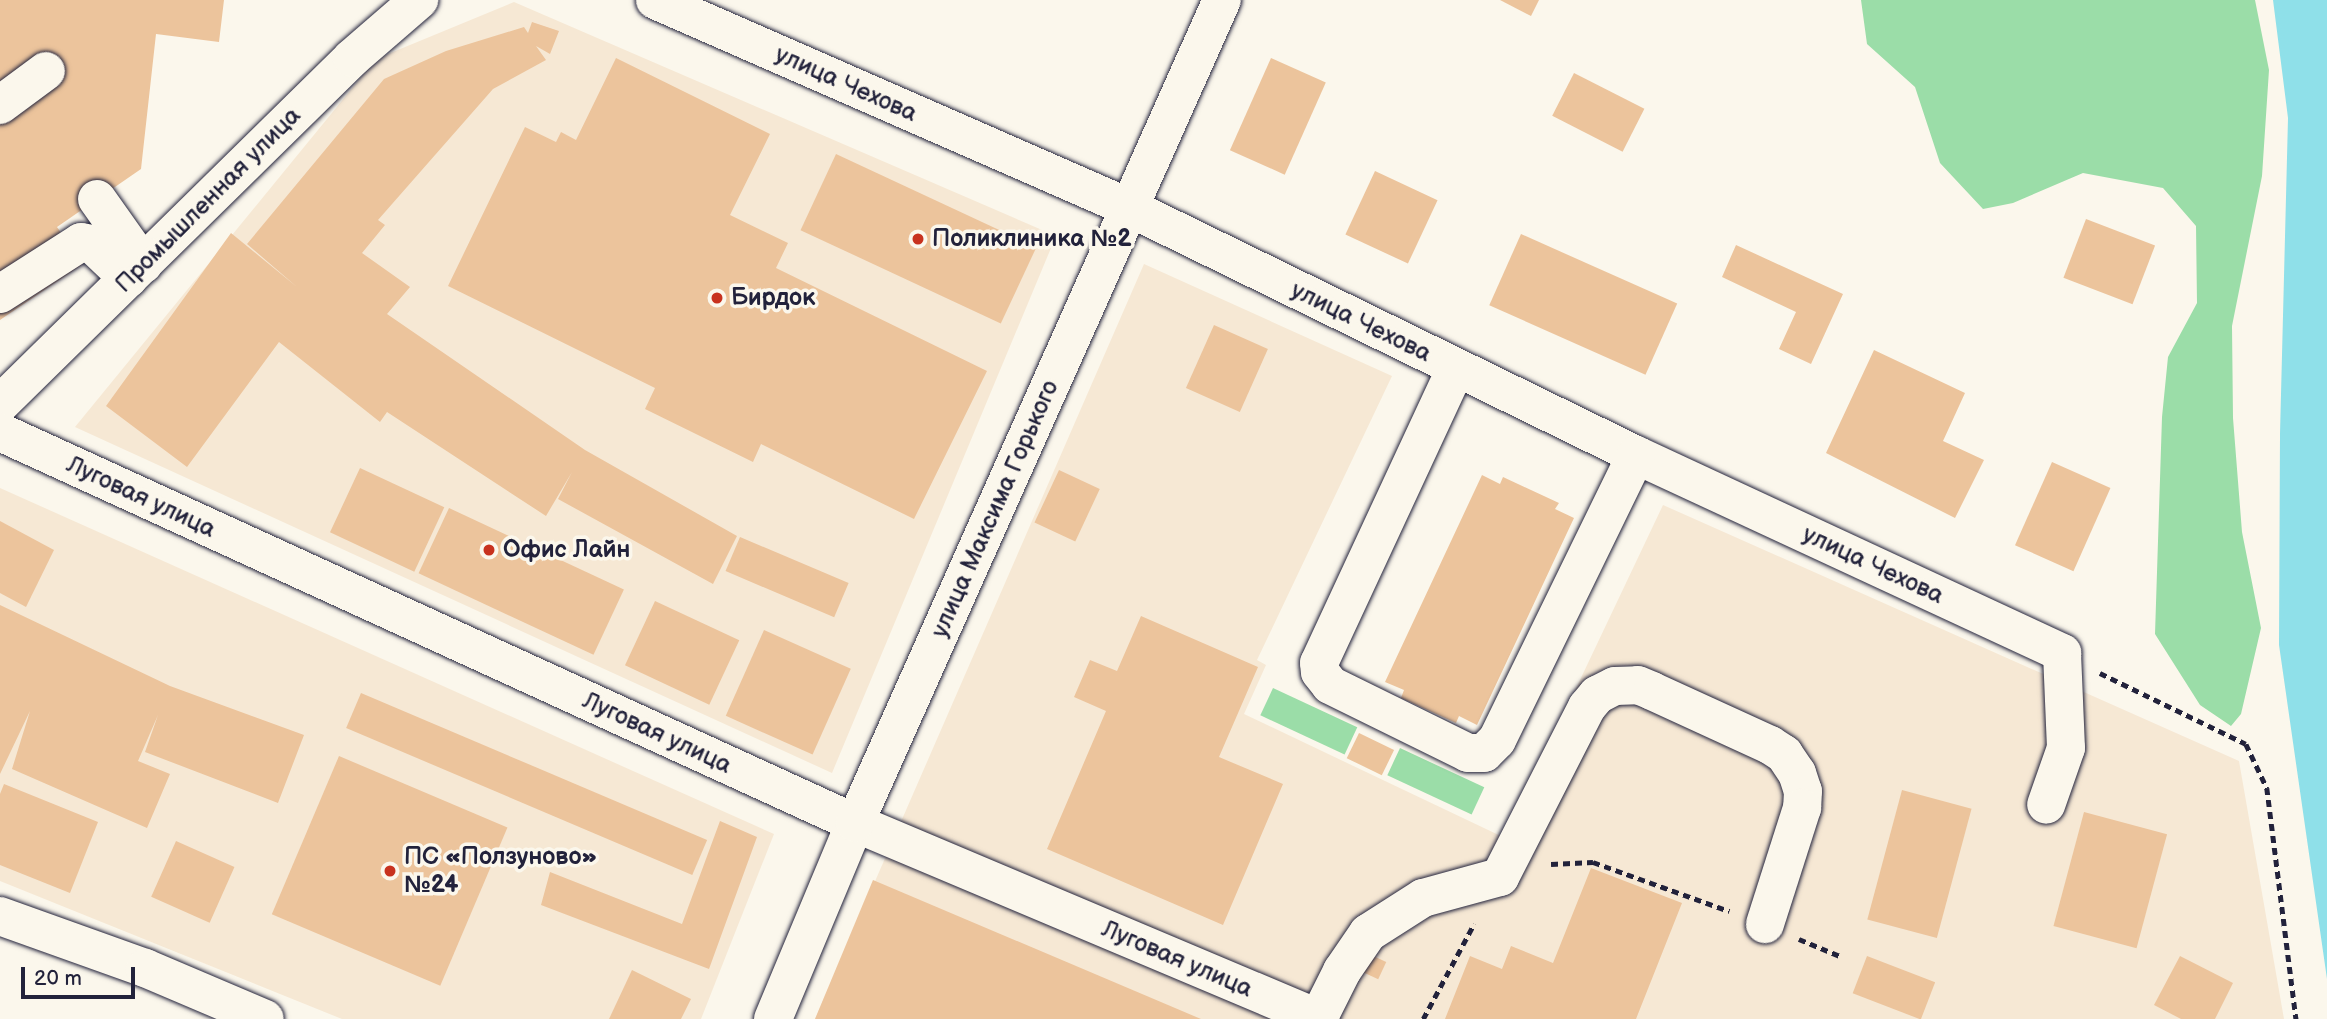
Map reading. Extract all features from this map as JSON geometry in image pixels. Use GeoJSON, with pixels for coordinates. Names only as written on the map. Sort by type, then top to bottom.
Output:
{"type":"FeatureCollection","features":[{"type":"Feature","properties":{"kind":"street","name":"Промышленная улица"},"geometry":{"type":"LineString","coordinates":[[0,404],[352,58],[419,0]]}},
{"type":"Feature","properties":{"kind":"street","name":"улица Чехова"},"geometry":{"type":"LineString","coordinates":[[655,0],[1130,208],[1636,455],[2062,653]]}},
{"type":"Feature","properties":{"kind":"street","name":"улица Максима Горького"},"geometry":{"type":"LineString","coordinates":[[772,1019],[855,823],[1222,0]]}},
{"type":"Feature","properties":{"kind":"street"},"geometry":{"type":"LineString","coordinates":[[0,104],[47,71]]}},
{"type":"Feature","properties":{"kind":"street"},"geometry":{"type":"LineString","coordinates":[[97,199],[136,271]]}},
{"type":"Feature","properties":{"kind":"street"},"geometry":{"type":"LineString","coordinates":[[0,294],[81,242],[92,244],[136,271]]}},
{"type":"Feature","properties":{"kind":"street"},"geometry":{"type":"LineString","coordinates":[[1456,368],[1319,663],[1320,672],[1330,685],[1468,753],[1484,752],[1497,740],[1636,455]]}},
{"type":"Feature","properties":{"kind":"street","name":"Луговая улица"},"geometry":{"type":"LineString","coordinates":[[0,432],[855,823],[1319,1019]]}},
{"type":"Feature","properties":{"kind":"street"},"geometry":{"type":"LineString","coordinates":[[2046,805],[2066,748],[2062,653]]}},
{"type":"Feature","properties":{"kind":"street"},"geometry":{"type":"LineString","coordinates":[[1319,1019],[1342,971],[1368,933],[1423,898],[1500,877],[1587,707],[1597,695],[1615,686],[1638,685],[1770,745],[1784,754],[1797,773],[1803,791],[1802,808],[1765,924]]}},
{"type":"Feature","properties":{"kind":"street"},"geometry":{"type":"LineString","coordinates":[[0,916],[145,968],[265,1019]]}},
{"type":"Feature","properties":{"kind":"path"},"geometry":{"type":"LineString","coordinates":[[2062,653],[2246,744],[2267,788],[2297,1019]]}},
{"type":"Feature","properties":{"kind":"path"},"geometry":{"type":"LineString","coordinates":[[1423,1019],[1500,877],[1557,863],[1592,862],[1765,924],[1840,956]]}},
{"type":"Feature","properties":{"kind":"shaded area"},"geometry":{"type":"Polygon","coordinates":[[[514,2],[1056,236],[832,773],[75,427],[376,59],[514,2]]]}},
{"type":"Feature","properties":{"kind":"shaded area"},"geometry":{"type":"Polygon","coordinates":[[[1144,264],[1392,376],[1257,660],[1266,665],[1244,714],[1505,838],[1663,505],[2239,761],[2284,1019],[815,1019],[1144,264]]]}},
{"type":"Feature","properties":{"kind":"shaded area"},"geometry":{"type":"Polygon","coordinates":[[[0,488],[774,834],[701,1019],[342,1019],[0,881],[0,488]]]}},
{"type":"Feature","properties":{"kind":"green space"},"geometry":{"type":"Polygon","coordinates":[[[1861,0],[2255,0],[2269,70],[2262,176],[2232,326],[2233,418],[2242,532],[2261,628],[2241,714],[2231,726],[2200,705],[2155,634],[2162,417],[2168,357],[2197,303],[2196,226],[2163,188],[2083,173],[2013,203],[1983,209],[1940,163],[1915,87],[1867,44],[1861,0]]]}},
{"type":"Feature","properties":{"kind":"green space"},"geometry":{"type":"Polygon","coordinates":[[[1273,688],[1357,727],[1345,754],[1260,715],[1273,688]]]}},
{"type":"Feature","properties":{"kind":"green space"},"geometry":{"type":"Polygon","coordinates":[[[1400,748],[1484,787],[1472,814],[1387,775],[1400,748]]]}},
{"type":"Feature","properties":{"kind":"water"},"geometry":{"type":"Polygon","coordinates":[[[2273,0],[2327,0],[2327,979],[2279,645],[2280,434],[2288,118],[2273,0]]]}},
{"type":"Feature","properties":{"kind":"building"},"geometry":{"type":"Polygon","coordinates":[[[0,0],[224,0],[219,42],[156,34],[141,169],[57,227],[83,264],[0,320],[0,0]]]}},
{"type":"Feature","properties":{"kind":"building"},"geometry":{"type":"Polygon","coordinates":[[[1500,0],[1539,0],[1531,16],[1500,0]]]}},
{"type":"Feature","properties":{"kind":"building"},"geometry":{"type":"Polygon","coordinates":[[[532,22],[559,31],[550,54],[536,46],[546,60],[493,89],[378,220],[385,225],[362,253],[410,287],[387,314],[585,450],[737,536],[713,584],[558,499],[572,472],[546,516],[387,412],[380,422],[279,342],[187,467],[106,406],[231,233],[297,287],[247,244],[384,79],[446,51],[524,27],[528,33],[532,22]]]}},
{"type":"Feature","properties":{"kind":"building"},"geometry":{"type":"Polygon","coordinates":[[[616,58],[770,134],[730,215],[788,243],[776,268],[987,371],[914,519],[761,444],[753,462],[645,409],[655,388],[448,286],[525,127],[556,142],[561,132],[576,140],[616,58]]]}},
{"type":"Feature","properties":{"kind":"building"},"geometry":{"type":"Polygon","coordinates":[[[1271,58],[1326,82],[1285,175],[1230,150],[1271,58]]]}},
{"type":"Feature","properties":{"kind":"building"},"geometry":{"type":"Polygon","coordinates":[[[1574,73],[1644,109],[1623,152],[1552,116],[1574,73]]]}},
{"type":"Feature","properties":{"kind":"building","name":"Поликлиника №2"},"geometry":{"type":"Polygon","coordinates":[[[836,154],[1036,247],[1001,324],[801,230],[836,154]]]}},
{"type":"Feature","properties":{"kind":"building"},"geometry":{"type":"Polygon","coordinates":[[[1375,171],[1438,200],[1408,264],[1345,234],[1375,171]]]}},
{"type":"Feature","properties":{"kind":"building"},"geometry":{"type":"Polygon","coordinates":[[[2086,219],[2155,246],[2133,304],[2063,278],[2086,219]]]}},
{"type":"Feature","properties":{"kind":"building"},"geometry":{"type":"Polygon","coordinates":[[[1521,234],[1677,304],[1645,375],[1489,305],[1521,234]]]}},
{"type":"Feature","properties":{"kind":"building"},"geometry":{"type":"Polygon","coordinates":[[[1736,245],[1843,294],[1811,364],[1779,349],[1796,312],[1722,277],[1736,245]]]}},
{"type":"Feature","properties":{"kind":"building"},"geometry":{"type":"Polygon","coordinates":[[[1214,325],[1268,349],[1240,412],[1186,388],[1214,325]]]}},
{"type":"Feature","properties":{"kind":"building"},"geometry":{"type":"Polygon","coordinates":[[[1874,350],[1965,393],[1943,441],[1984,460],[1955,518],[1826,453],[1874,350]]]}},
{"type":"Feature","properties":{"kind":"building"},"geometry":{"type":"Polygon","coordinates":[[[2052,462],[2110,488],[2073,571],[2015,545],[2052,462]]]}},
{"type":"Feature","properties":{"kind":"building"},"geometry":{"type":"Polygon","coordinates":[[[360,468],[444,507],[414,572],[330,532],[360,468]]]}},
{"type":"Feature","properties":{"kind":"building"},"geometry":{"type":"Polygon","coordinates":[[[1059,470],[1100,489],[1075,542],[1034,523],[1059,470]]]}},
{"type":"Feature","properties":{"kind":"building"},"geometry":{"type":"Polygon","coordinates":[[[1482,475],[1500,484],[1503,477],[1559,503],[1555,509],[1574,518],[1477,725],[1459,716],[1456,723],[1401,698],[1404,690],[1385,682],[1482,475]]]}},
{"type":"Feature","properties":{"kind":"building"},"geometry":{"type":"Polygon","coordinates":[[[449,508],[624,590],[593,655],[419,573],[449,508]]]}},
{"type":"Feature","properties":{"kind":"building"},"geometry":{"type":"Polygon","coordinates":[[[0,521],[54,550],[26,607],[0,593],[0,521]]]}},
{"type":"Feature","properties":{"kind":"building"},"geometry":{"type":"Polygon","coordinates":[[[740,537],[849,583],[834,617],[726,571],[740,537]]]}},
{"type":"Feature","properties":{"kind":"building"},"geometry":{"type":"Polygon","coordinates":[[[655,601],[739,640],[709,705],[625,665],[655,601]]]}},
{"type":"Feature","properties":{"kind":"building"},"geometry":{"type":"Polygon","coordinates":[[[0,605],[170,686],[304,735],[278,803],[145,752],[158,715],[138,761],[170,774],[147,828],[12,769],[30,711],[0,774],[0,605]]]}},
{"type":"Feature","properties":{"kind":"building"},"geometry":{"type":"Polygon","coordinates":[[[1141,616],[1258,667],[1219,757],[1283,784],[1223,925],[1047,849],[1106,711],[1074,697],[1090,660],[1117,671],[1141,616]]]}},
{"type":"Feature","properties":{"kind":"building"},"geometry":{"type":"Polygon","coordinates":[[[764,630],[851,669],[813,755],[726,716],[764,630]]]}},
{"type":"Feature","properties":{"kind":"building"},"geometry":{"type":"Polygon","coordinates":[[[361,693],[707,840],[692,875],[346,728],[361,693]]]}},
{"type":"Feature","properties":{"kind":"building"},"geometry":{"type":"Polygon","coordinates":[[[1359,733],[1394,750],[1382,775],[1347,758],[1359,733]]]}},
{"type":"Feature","properties":{"kind":"building","name":"ПС «Ползуново» №24"},"geometry":{"type":"Polygon","coordinates":[[[339,756],[507,828],[440,986],[272,914],[339,756]]]}},
{"type":"Feature","properties":{"kind":"building"},"geometry":{"type":"Polygon","coordinates":[[[4,784],[98,822],[70,893],[0,865],[0,794],[4,784]]]}},
{"type":"Feature","properties":{"kind":"building"},"geometry":{"type":"Polygon","coordinates":[[[1902,790],[1972,809],[1937,938],[1867,919],[1902,790]]]}},
{"type":"Feature","properties":{"kind":"building"},"geometry":{"type":"Polygon","coordinates":[[[2084,812],[2167,834],[2137,948],[2053,926],[2084,812]]]}},
{"type":"Feature","properties":{"kind":"building"},"geometry":{"type":"Polygon","coordinates":[[[720,821],[757,837],[709,969],[541,905],[550,872],[682,924],[720,821]]]}},
{"type":"Feature","properties":{"kind":"building"},"geometry":{"type":"Polygon","coordinates":[[[176,841],[234,867],[210,923],[151,897],[176,841]]]}},
{"type":"Feature","properties":{"kind":"building"},"geometry":{"type":"Polygon","coordinates":[[[1591,868],[1682,903],[1636,1019],[1445,1019],[1470,956],[1502,969],[1511,946],[1553,963],[1591,868]]]}},
{"type":"Feature","properties":{"kind":"building"},"geometry":{"type":"Polygon","coordinates":[[[873,880],[1201,1019],[815,1019],[873,880]]]}},
{"type":"Feature","properties":{"kind":"building"},"geometry":{"type":"Polygon","coordinates":[[[1369,954],[1386,962],[1378,979],[1361,971],[1369,954]]]}},
{"type":"Feature","properties":{"kind":"building"},"geometry":{"type":"Polygon","coordinates":[[[1867,956],[1935,982],[1921,1019],[1853,993],[1867,956]]]}},
{"type":"Feature","properties":{"kind":"building"},"geometry":{"type":"Polygon","coordinates":[[[2180,956],[2233,983],[2215,1019],[2181,1019],[2154,1005],[2180,956]]]}},
{"type":"Feature","properties":{"kind":"building"},"geometry":{"type":"Polygon","coordinates":[[[632,970],[691,999],[681,1019],[609,1019],[632,970]]]}},
{"type":"Feature","properties":{"kind":"place","name":"Поликлиника №2"},"geometry":{"type":"Point","coordinates":[918,239]}},
{"type":"Feature","properties":{"kind":"place","name":"Бирдок"},"geometry":{"type":"Point","coordinates":[717,298]}},
{"type":"Feature","properties":{"kind":"place","name":"Офис Лайн"},"geometry":{"type":"Point","coordinates":[489,550]}},
{"type":"Feature","properties":{"kind":"place","name":"ПС «Ползуново» №24"},"geometry":{"type":"Point","coordinates":[390,871]}}]}
